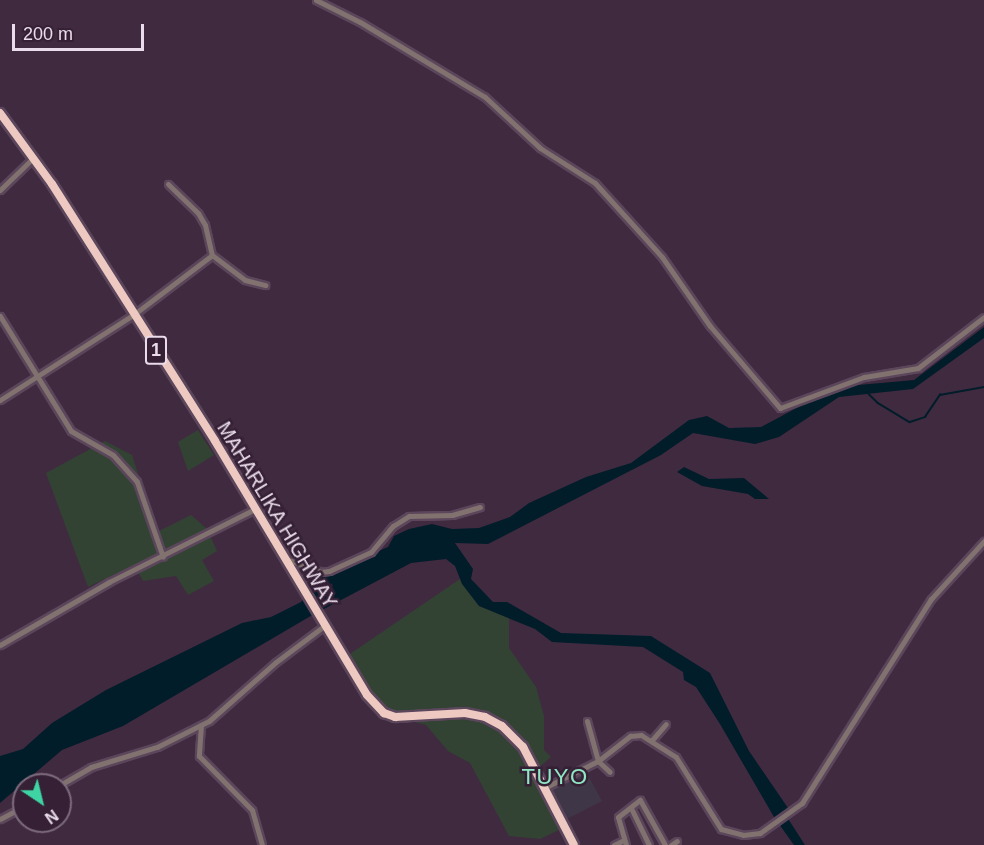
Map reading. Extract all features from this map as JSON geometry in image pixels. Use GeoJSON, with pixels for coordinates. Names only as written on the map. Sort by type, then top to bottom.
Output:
{"type":"FeatureCollection","features":[{"type":"Feature","properties":{"kind":"highway","name":"MAHARLIKA HIGHWAY"},"geometry":{"type":"LineString","coordinates":[[0,113],[33,158],[133,315],[255,509],[367,695],[384,713],[406,720],[442,714],[485,717],[502,726],[523,747],[546,787],[574,845]]}},
{"type":"Feature","properties":{"kind":"street"},"geometry":{"type":"LineString","coordinates":[[316,0],[360,22],[485,97],[540,148],[595,183],[662,258],[710,326],[780,408],[864,377],[918,368],[984,317]]}},
{"type":"Feature","properties":{"kind":"street"},"geometry":{"type":"LineString","coordinates":[[0,190],[33,158]]}},
{"type":"Feature","properties":{"kind":"street"},"geometry":{"type":"LineString","coordinates":[[168,184],[198,213],[205,225],[212,255],[245,280],[265,285]]}},
{"type":"Feature","properties":{"kind":"street"},"geometry":{"type":"LineString","coordinates":[[0,400],[133,315],[212,255]]}},
{"type":"Feature","properties":{"kind":"street"},"geometry":{"type":"LineString","coordinates":[[0,316],[71,431],[113,455],[136,483],[163,556]]}},
{"type":"Feature","properties":{"kind":"street"},"geometry":{"type":"LineString","coordinates":[[283,557],[309,569],[329,571],[371,552],[393,526],[409,516],[452,515],[480,507]]}},
{"type":"Feature","properties":{"kind":"street"},"geometry":{"type":"LineString","coordinates":[[0,645],[52,613],[255,509]]}},
{"type":"Feature","properties":{"kind":"street"},"geometry":{"type":"LineString","coordinates":[[546,787],[598,761],[630,736],[641,735],[676,757],[721,829],[743,835],[760,833],[787,816],[802,803],[931,599],[984,541]]}},
{"type":"Feature","properties":{"kind":"street"},"geometry":{"type":"LineString","coordinates":[[72,778],[91,767],[157,747],[201,725],[324,626]]}},
{"type":"Feature","properties":{"kind":"street"},"geometry":{"type":"LineString","coordinates":[[587,721],[598,761],[610,772]]}},
{"type":"Feature","properties":{"kind":"street"},"geometry":{"type":"LineString","coordinates":[[651,740],[666,724]]}},
{"type":"Feature","properties":{"kind":"street"},"geometry":{"type":"LineString","coordinates":[[201,725],[199,756],[252,810],[262,845]]}},
{"type":"Feature","properties":{"kind":"street"},"geometry":{"type":"LineString","coordinates":[[614,845],[625,842],[618,817],[644,801],[665,845]]}},
{"type":"Feature","properties":{"kind":"street"},"geometry":{"type":"LineString","coordinates":[[631,808],[649,845]]}},
{"type":"Feature","properties":{"kind":"shaded area"},"geometry":{"type":"Polygon","coordinates":[[[584,768],[602,801],[567,819],[550,785],[584,768]]]}},
{"type":"Feature","properties":{"kind":"green space"},"geometry":{"type":"Polygon","coordinates":[[[198,430],[214,455],[188,471],[178,442],[198,430]]]}},
{"type":"Feature","properties":{"kind":"green space"},"geometry":{"type":"Polygon","coordinates":[[[105,441],[132,455],[157,532],[191,515],[207,529],[217,551],[202,560],[214,581],[188,595],[176,576],[143,581],[134,565],[88,587],[46,473],[105,441]]]}},
{"type":"Feature","properties":{"kind":"green space"},"geometry":{"type":"Polygon","coordinates":[[[460,579],[479,606],[509,617],[509,648],[536,687],[544,716],[544,750],[551,757],[537,769],[563,828],[540,839],[509,836],[470,763],[448,751],[426,725],[406,720],[367,695],[344,658],[460,579]]]}},
{"type":"Feature","properties":{"kind":"water"},"geometry":{"type":"Polygon","coordinates":[[[984,327],[984,338],[913,389],[839,397],[779,437],[755,444],[693,433],[661,455],[488,544],[455,543],[473,569],[471,579],[493,602],[507,602],[561,633],[651,636],[710,673],[749,751],[788,808],[785,814],[805,845],[794,845],[774,817],[720,724],[696,687],[684,680],[683,672],[643,647],[552,642],[535,629],[479,606],[462,584],[455,566],[446,559],[411,563],[309,617],[123,726],[62,750],[35,773],[12,773],[12,793],[0,803],[0,756],[23,749],[52,723],[106,690],[242,623],[271,617],[301,602],[313,584],[325,574],[388,547],[394,536],[409,529],[432,524],[452,529],[479,528],[510,517],[529,503],[586,477],[631,463],[689,420],[707,416],[729,428],[761,427],[836,387],[914,380],[984,327]]]}},
{"type":"Feature","properties":{"kind":"water"},"geometry":{"type":"Polygon","coordinates":[[[684,467],[709,479],[744,478],[769,499],[755,499],[748,494],[702,486],[677,472],[684,467]]]}},
{"type":"Feature","properties":{"kind":"waterway"},"geometry":{"type":"LineString","coordinates":[[866,391],[878,403],[910,422],[925,417],[940,395],[984,387]]}},
{"type":"Feature","properties":{"kind":"waterway"},"geometry":{"type":"LineString","coordinates":[[793,813],[803,805]]}},
{"type":"Feature","properties":{"kind":"district","name":"TUYO"},"geometry":{"type":"Point","coordinates":[555,777]}}]}
